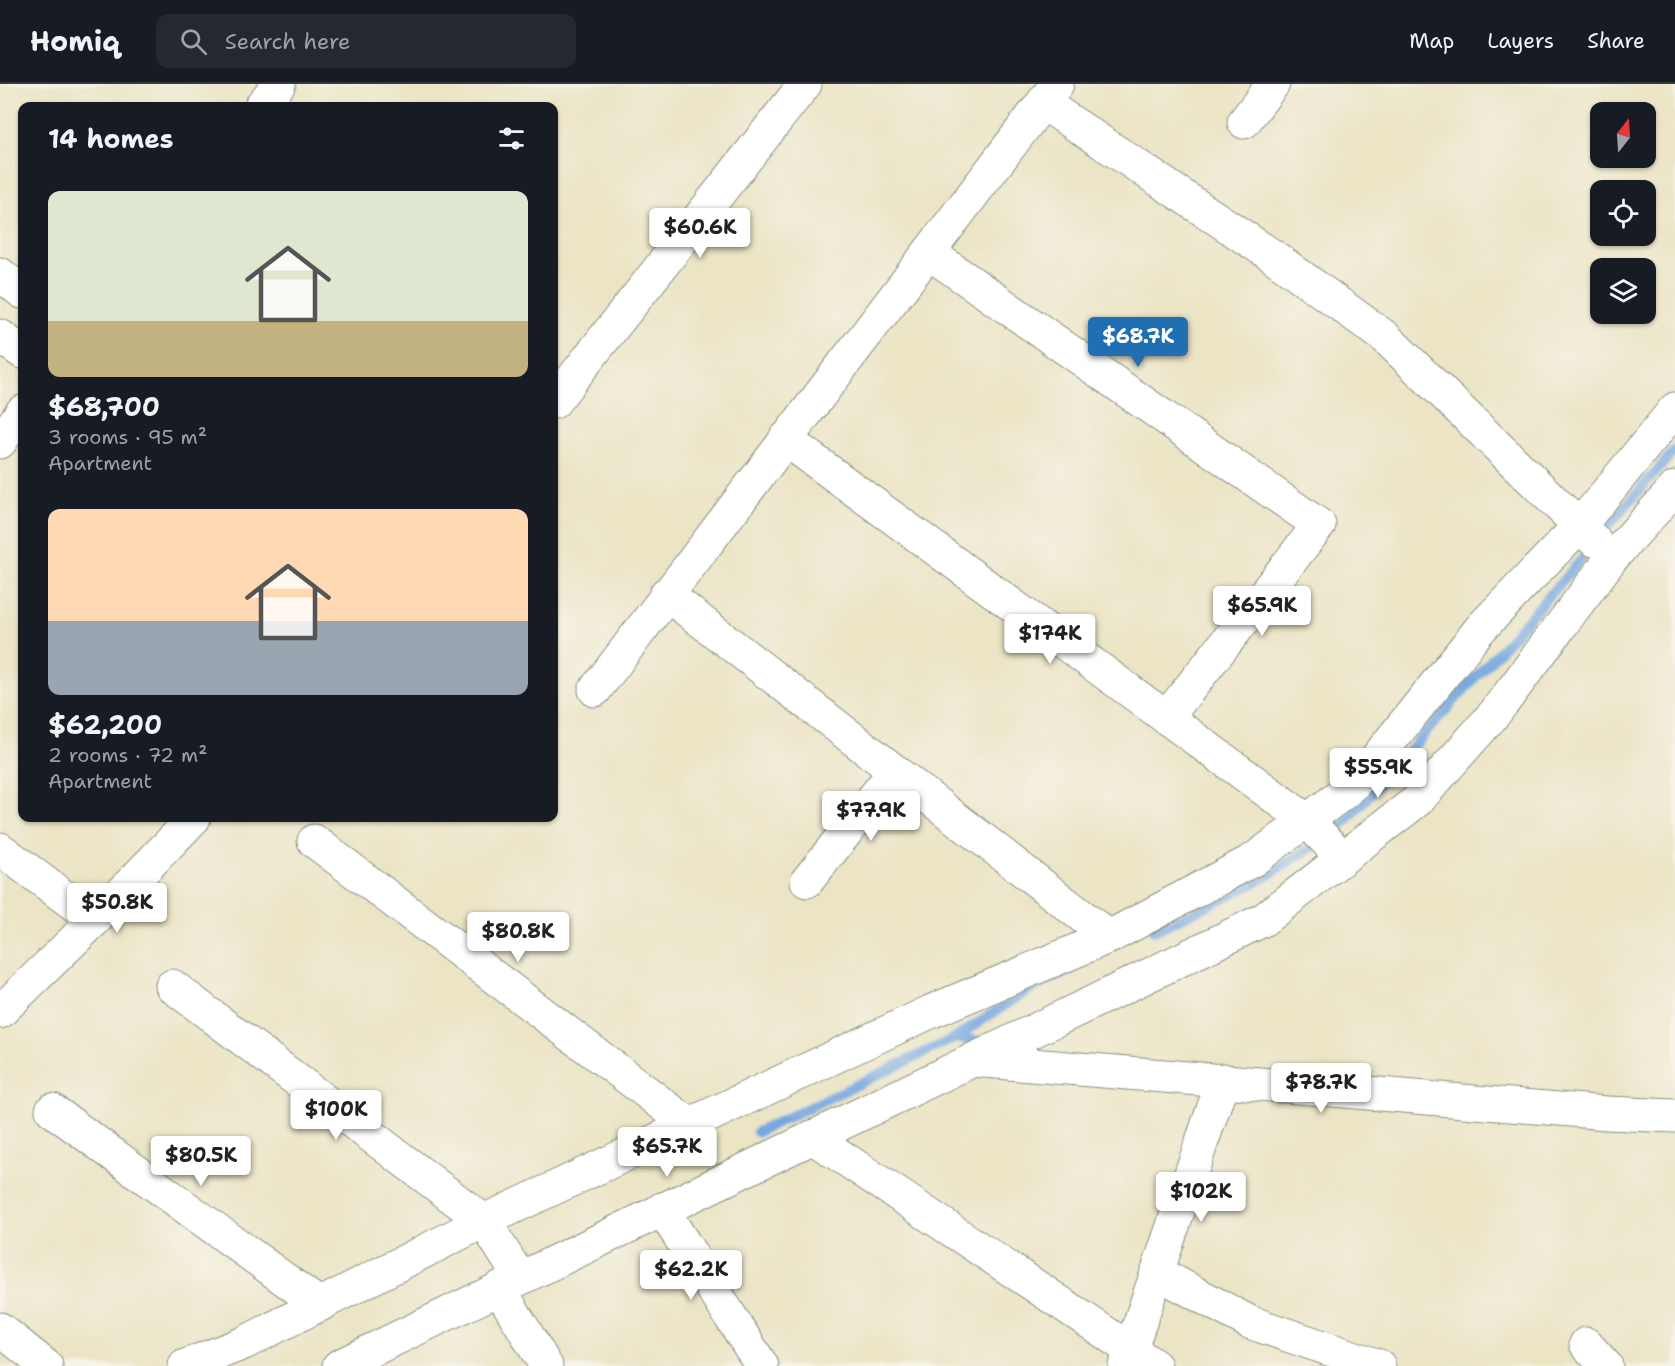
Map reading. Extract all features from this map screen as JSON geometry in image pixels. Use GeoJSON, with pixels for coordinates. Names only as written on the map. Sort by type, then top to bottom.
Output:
{"type":"FeatureCollection","features":[{"type":"Feature","properties":{"kind":"street"},"geometry":{"type":"LineString","coordinates":[[264,102],[279,84]]}},
{"type":"Feature","properties":{"kind":"street"},"geometry":{"type":"LineString","coordinates":[[558,397],[805,84]]}},
{"type":"Feature","properties":{"kind":"street"},"geometry":{"type":"LineString","coordinates":[[1244,122],[1273,84]]}},
{"type":"Feature","properties":{"kind":"street"},"geometry":{"type":"LineString","coordinates":[[595,690],[666,594],[1050,94],[1384,337],[1581,524],[1611,559]]}},
{"type":"Feature","properties":{"kind":"street"},"geometry":{"type":"LineString","coordinates":[[928,253],[1319,525],[1166,718]]}},
{"type":"Feature","properties":{"kind":"street"},"geometry":{"type":"LineString","coordinates":[[0,274],[18,288]]}},
{"type":"Feature","properties":{"kind":"street"},"geometry":{"type":"LineString","coordinates":[[0,336],[18,349]]}},
{"type":"Feature","properties":{"kind":"street"},"geometry":{"type":"LineString","coordinates":[[185,1366],[244,1342],[484,1221],[930,1012],[1109,937],[1253,860],[1305,819],[1348,790],[1367,770],[1480,629],[1581,524],[1675,409]]}},
{"type":"Feature","properties":{"kind":"street"},"geometry":{"type":"LineString","coordinates":[[0,442],[18,417]]}},
{"type":"Feature","properties":{"kind":"street"},"geometry":{"type":"LineString","coordinates":[[785,439],[1305,819],[1343,858]]}},
{"type":"Feature","properties":{"kind":"street"},"geometry":{"type":"LineString","coordinates":[[339,1366],[970,1059],[1263,920],[1418,800],[1495,714],[1611,559],[1675,488]]}},
{"type":"Feature","properties":{"kind":"street"},"geometry":{"type":"LineString","coordinates":[[666,594],[1109,937]]}},
{"type":"Feature","properties":{"kind":"street"},"geometry":{"type":"LineString","coordinates":[[807,881],[895,771]]}},
{"type":"Feature","properties":{"kind":"street"},"geometry":{"type":"LineString","coordinates":[[0,1012],[95,920],[190,822]]}},
{"type":"Feature","properties":{"kind":"street"},"geometry":{"type":"LineString","coordinates":[[314,841],[690,1125]]}},
{"type":"Feature","properties":{"kind":"street"},"geometry":{"type":"LineString","coordinates":[[0,849],[95,920]]}},
{"type":"Feature","properties":{"kind":"street"},"geometry":{"type":"LineString","coordinates":[[172,986],[484,1221],[546,1366]]}},
{"type":"Feature","properties":{"kind":"street"},"geometry":{"type":"LineString","coordinates":[[970,1059],[1675,1116]]}},
{"type":"Feature","properties":{"kind":"street"},"geometry":{"type":"LineString","coordinates":[[812,1137],[1137,1361],[1158,1273],[1223,1080]]}},
{"type":"Feature","properties":{"kind":"street"},"geometry":{"type":"LineString","coordinates":[[52,1110],[320,1305]]}},
{"type":"Feature","properties":{"kind":"street"},"geometry":{"type":"LineString","coordinates":[[662,1209],[762,1366]]}},
{"type":"Feature","properties":{"kind":"street"},"geometry":{"type":"LineString","coordinates":[[1158,1273],[1249,1322],[1379,1366]]}},
{"type":"Feature","properties":{"kind":"street"},"geometry":{"type":"LineString","coordinates":[[0,1329],[46,1366]]}},
{"type":"Feature","properties":{"kind":"waterway"},"geometry":{"type":"LineString","coordinates":[[1601,534],[1675,450]]}},
{"type":"Feature","properties":{"kind":"waterway"},"geometry":{"type":"LineString","coordinates":[[1340,828],[1589,551]]}},
{"type":"Feature","properties":{"kind":"waterway"},"geometry":{"type":"LineString","coordinates":[[1154,931],[1257,882],[1313,847]]}},
{"type":"Feature","properties":{"kind":"waterway"},"geometry":{"type":"LineString","coordinates":[[757,1132],[955,1038],[1027,991],[1072,969]]}},
{"type":"Feature","properties":{"kind":"waterway"},"geometry":{"type":"LineString","coordinates":[[955,1038],[986,1042]]}}]}
